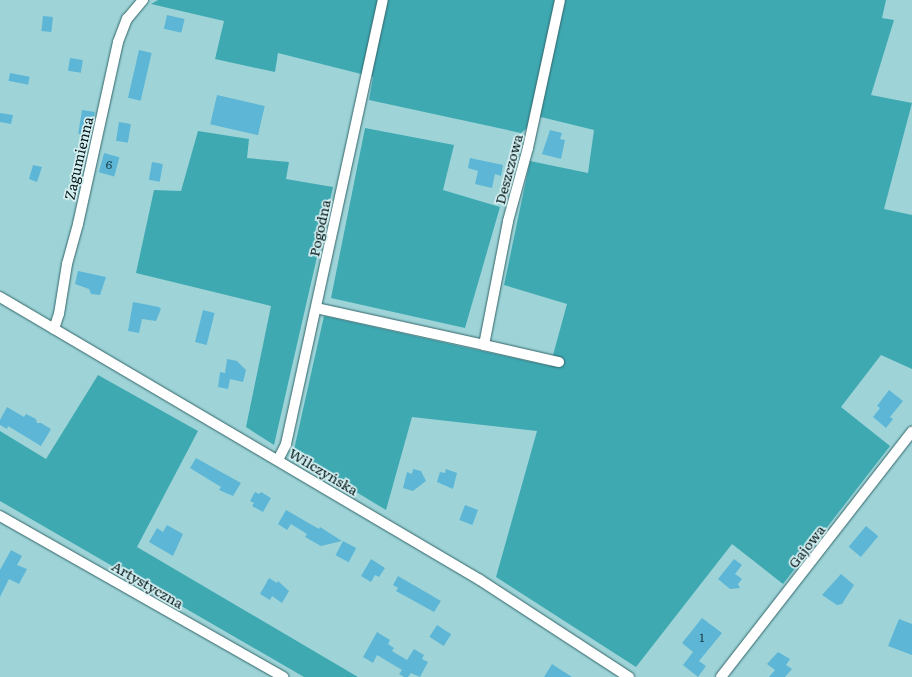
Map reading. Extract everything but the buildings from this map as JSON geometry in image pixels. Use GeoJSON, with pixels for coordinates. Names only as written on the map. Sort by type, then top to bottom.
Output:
{"type":"FeatureCollection","features":[{"type":"Feature","properties":{"kind":"street","name":"Zagumienna"},"geometry":{"type":"LineString","coordinates":[[54,328],[59,314],[67,264],[78,224],[118,42],[127,19],[143,0]]}},
{"type":"Feature","properties":{"kind":"street","name":"Pogodna"},"geometry":{"type":"LineString","coordinates":[[278,460],[286,444],[383,0]]}},
{"type":"Feature","properties":{"kind":"street","name":"Deszczowa"},"geometry":{"type":"LineString","coordinates":[[484,345],[508,221],[528,148],[560,0]]}},
{"type":"Feature","properties":{"kind":"street","name":"Wilczyńska"},"geometry":{"type":"LineString","coordinates":[[0,297],[480,580],[629,677]]}},
{"type":"Feature","properties":{"kind":"street"},"geometry":{"type":"LineString","coordinates":[[316,308],[559,362]]}},
{"type":"Feature","properties":{"kind":"street","name":"Gajowa"},"geometry":{"type":"LineString","coordinates":[[721,677],[912,432]]}},
{"type":"Feature","properties":{"kind":"street","name":"Artystyczna"},"geometry":{"type":"LineString","coordinates":[[0,516],[283,677]]}},
{"type":"Feature","properties":{"kind":"shaded area"},"geometry":{"type":"Polygon","coordinates":[[[158,0],[886,0],[882,18],[894,20],[871,95],[912,103],[884,209],[912,215],[912,369],[881,355],[841,407],[890,446],[783,584],[732,544],[636,667],[496,577],[537,431],[412,417],[386,510],[293,454],[324,316],[550,366],[567,304],[504,285],[530,161],[588,173],[594,130],[541,117],[521,133],[369,100],[373,77],[278,53],[275,72],[215,59],[224,21],[151,4],[158,0]]]}},
{"type":"Feature","properties":{"kind":"shaded area"},"geometry":{"type":"Polygon","coordinates":[[[365,128],[454,145],[443,190],[500,207],[465,328],[331,298],[365,128]]]}},
{"type":"Feature","properties":{"kind":"shaded area"},"geometry":{"type":"Polygon","coordinates":[[[198,131],[249,139],[247,158],[289,162],[286,179],[333,187],[274,445],[246,427],[271,306],[136,273],[154,190],[181,191],[198,131]]]}},
{"type":"Feature","properties":{"kind":"shaded area"},"geometry":{"type":"Polygon","coordinates":[[[98,375],[198,431],[137,547],[358,677],[304,677],[0,501],[0,431],[46,459],[98,375]]]}}]}
